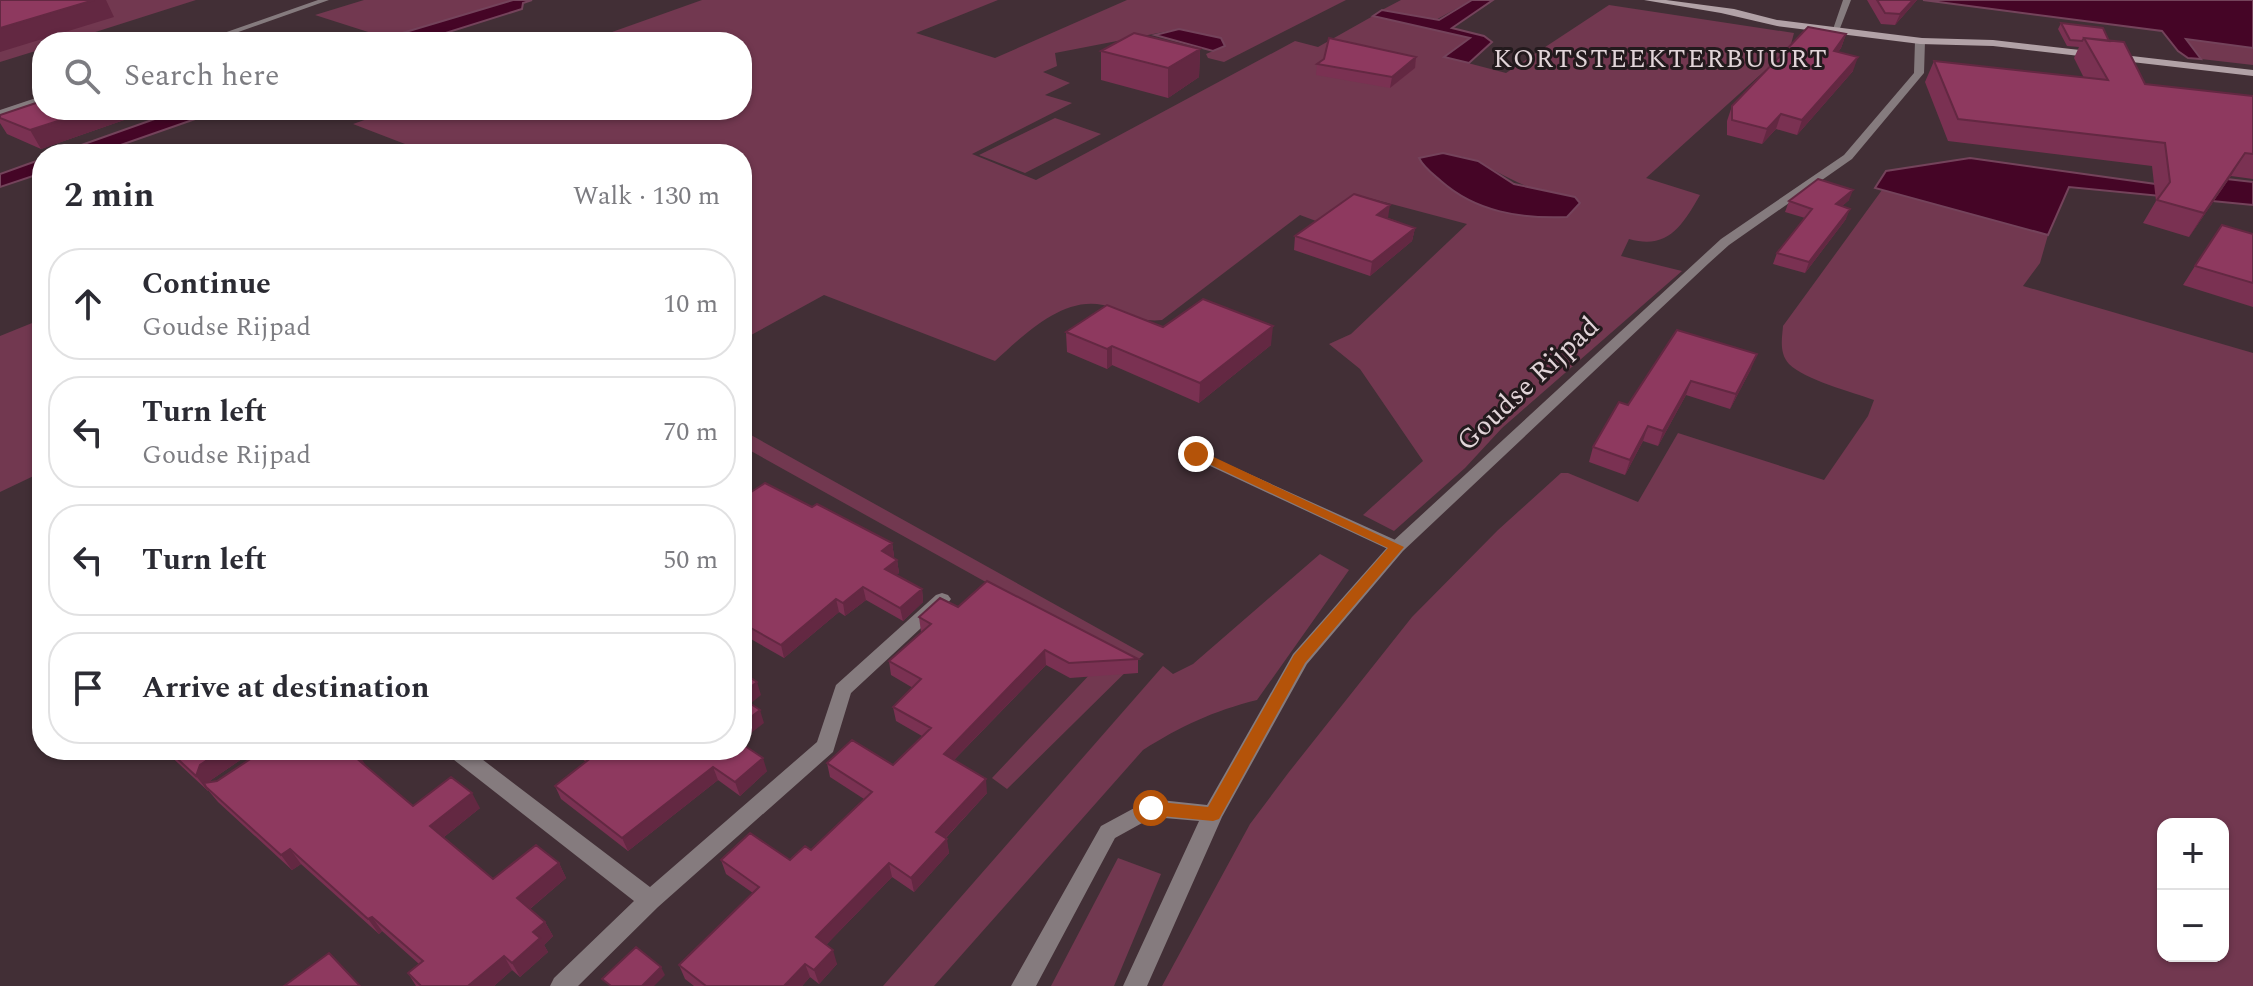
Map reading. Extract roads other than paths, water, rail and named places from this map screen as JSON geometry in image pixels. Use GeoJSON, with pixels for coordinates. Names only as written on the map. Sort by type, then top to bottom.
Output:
{"type":"FeatureCollection","features":[{"type":"Feature","properties":{"kind":"main road"},"geometry":{"type":"LineString","coordinates":[[1648,0],[1831,32],[2253,73]]}},
{"type":"Feature","properties":{"kind":"street","name":"Goudse Rijpad"},"geometry":{"type":"LineString","coordinates":[[1135,986],[1213,814],[1300,659],[1397,547],[1725,242],[1848,157],[1919,73],[1920,41]]}},
{"type":"Feature","properties":{"kind":"street"},"geometry":{"type":"LineString","coordinates":[[562,986],[650,900],[826,746],[843,690],[942,599]]}},
{"type":"Feature","properties":{"kind":"street"},"geometry":{"type":"LineString","coordinates":[[469,760],[650,900]]}},
{"type":"Feature","properties":{"kind":"street"},"geometry":{"type":"LineString","coordinates":[[1023,986],[1108,832],[1151,808],[1213,814]]}},
{"type":"Feature","properties":{"kind":"lane"},"geometry":{"type":"LineString","coordinates":[[231,32],[325,0]]}},
{"type":"Feature","properties":{"kind":"lane"},"geometry":{"type":"LineString","coordinates":[[1831,32],[1847,0]]}},
{"type":"Feature","properties":{"kind":"lane"},"geometry":{"type":"LineString","coordinates":[[0,113],[32,102]]}},
{"type":"Feature","properties":{"kind":"lane"},"geometry":{"type":"LineString","coordinates":[[1196,454],[1397,547]]}},
{"type":"Feature","properties":{"kind":"district","name":"KORTSTEEKTERBUURT"},"geometry":{"type":"Point","coordinates":[1661,59]}}]}
